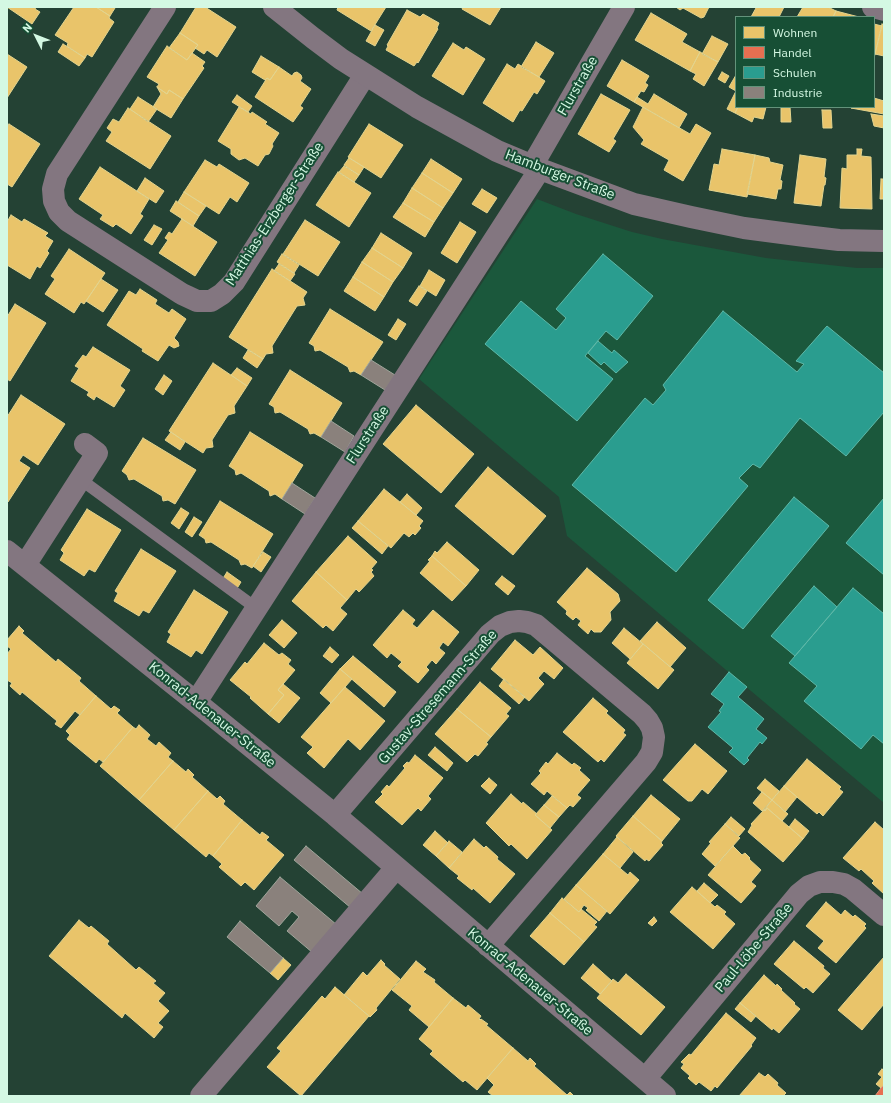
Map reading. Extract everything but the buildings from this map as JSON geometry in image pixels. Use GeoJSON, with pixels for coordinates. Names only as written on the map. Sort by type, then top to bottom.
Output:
{"type":"FeatureCollection","features":[{"type":"Feature","properties":{"kind":"street","name":"Matthias-Erzberger-Straße"},"geometry":{"type":"LineString","coordinates":[[165,7],[57,174],[53,189],[54,201],[59,212],[68,221],[182,294],[197,301],[211,300],[222,294],[234,282],[365,75]]}},
{"type":"Feature","properties":{"kind":"street","name":"Hamburger Straße"},"geometry":{"type":"LineString","coordinates":[[274,7],[313,38],[365,75],[438,120],[497,151],[536,168],[634,204],[690,217],[744,228],[805,236],[839,240],[884,241]]}},
{"type":"Feature","properties":{"kind":"street","name":"Flurstraße"},"geometry":{"type":"LineString","coordinates":[[196,702],[536,168],[624,7]]}},
{"type":"Feature","properties":{"kind":"street"},"geometry":{"type":"LineString","coordinates":[[873,7],[884,10]]}},
{"type":"Feature","properties":{"kind":"street","name":"Konrad-Adenauer-Straße"},"geometry":{"type":"LineString","coordinates":[[85,444],[97,453],[80,479],[13,559],[196,702],[335,815],[665,1096]]}},
{"type":"Feature","properties":{"kind":"street","name":"Gustav-Stresemann-Straße"},"geometry":{"type":"LineString","coordinates":[[335,815],[490,634],[500,626],[510,622],[523,621],[536,625],[642,714],[652,728],[654,737],[652,752],[646,762],[488,946]]}},
{"type":"Feature","properties":{"kind":"street"},"geometry":{"type":"LineString","coordinates":[[201,1096],[396,868]]}},
{"type":"Feature","properties":{"kind":"street","name":"Paul-Löbe-Straße"},"geometry":{"type":"LineString","coordinates":[[645,1079],[799,894],[809,886],[820,882],[844,884],[853,889],[884,915]]}},
{"type":"Feature","properties":{"kind":"lane"},"geometry":{"type":"LineString","coordinates":[[80,479],[256,608]]}},
{"type":"Feature","properties":{"kind":"shaded area"},"geometry":{"type":"Polygon","coordinates":[[[537,199],[576,214],[632,232],[662,239],[766,258],[857,268],[884,268],[884,803],[567,536],[559,497],[419,379],[537,199]]]}}]}
